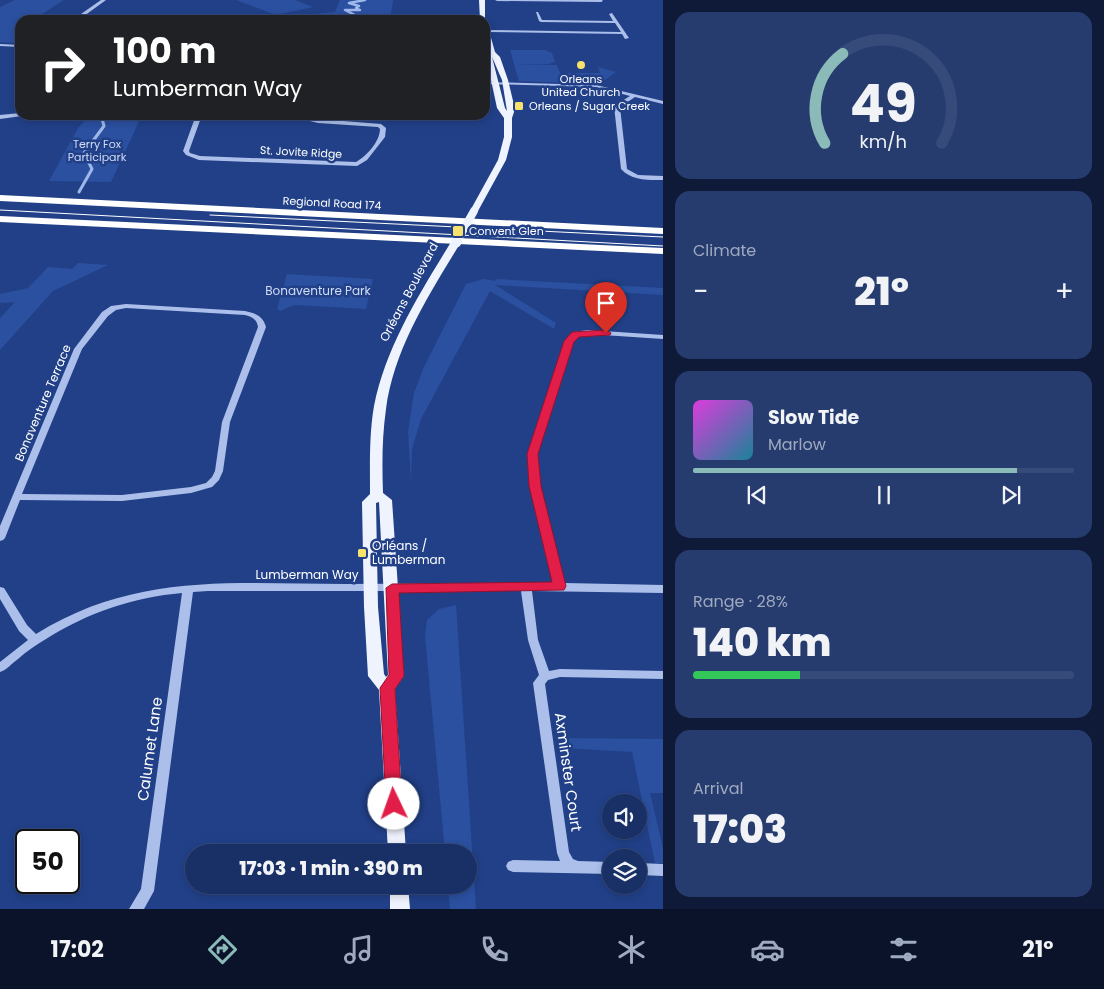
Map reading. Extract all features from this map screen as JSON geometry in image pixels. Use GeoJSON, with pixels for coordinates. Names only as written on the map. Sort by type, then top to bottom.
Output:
{"type":"FeatureCollection","features":[{"type":"Feature","properties":{"kind":"highway","name":"Regional Road 174"},"geometry":{"type":"LineString","coordinates":[[0,198],[663,231]]}},
{"type":"Feature","properties":{"kind":"highway"},"geometry":{"type":"LineString","coordinates":[[0,219],[663,251]]}},
{"type":"Feature","properties":{"kind":"main road"},"geometry":{"type":"LineString","coordinates":[[482,0],[483,15]]}},
{"type":"Feature","properties":{"kind":"main road","name":"Orléans Boulevard"},"geometry":{"type":"LineString","coordinates":[[397,844],[387,688],[376,676],[369,502],[377,494],[380,408],[390,369],[408,327],[502,160],[508,137],[508,118],[511,109],[506,83],[497,57],[492,53],[490,45]]}},
{"type":"Feature","properties":{"kind":"main road","name":"Orléans Boulevard"},"geometry":{"type":"LineString","coordinates":[[490,61],[501,108],[508,118]]}},
{"type":"Feature","properties":{"kind":"main road","name":"Orléans Boulevard"},"geometry":{"type":"LineString","coordinates":[[377,494],[385,500],[392,588],[396,676],[387,688]]}},
{"type":"Feature","properties":{"kind":"main road"},"geometry":{"type":"LineString","coordinates":[[399,894],[400,909]]}},
{"type":"Feature","properties":{"kind":"street"},"geometry":{"type":"LineString","coordinates":[[83,15],[104,0]]}},
{"type":"Feature","properties":{"kind":"street"},"geometry":{"type":"LineString","coordinates":[[497,0],[601,1],[605,9]]}},
{"type":"Feature","properties":{"kind":"street"},"geometry":{"type":"LineString","coordinates":[[537,13],[544,32]]}},
{"type":"Feature","properties":{"kind":"street"},"geometry":{"type":"LineString","coordinates":[[611,14],[627,38]]}},
{"type":"Feature","properties":{"kind":"street"},"geometry":{"type":"LineString","coordinates":[[541,21],[617,22]]}},
{"type":"Feature","properties":{"kind":"street"},"geometry":{"type":"LineString","coordinates":[[490,29],[622,33]]}},
{"type":"Feature","properties":{"kind":"street"},"geometry":{"type":"LineString","coordinates":[[0,45],[15,46]]}},
{"type":"Feature","properties":{"kind":"street"},"geometry":{"type":"LineString","coordinates":[[490,83],[586,85],[663,103]]}},
{"type":"Feature","properties":{"kind":"street"},"geometry":{"type":"LineString","coordinates":[[635,95],[617,106],[624,169],[629,174],[639,177],[663,178]]}},
{"type":"Feature","properties":{"kind":"street"},"geometry":{"type":"LineString","coordinates":[[0,117],[15,115]]}},
{"type":"Feature","properties":{"kind":"street","name":"St. Jovite Ridge"},"geometry":{"type":"LineString","coordinates":[[197,120],[186,151],[188,154],[198,158],[357,164],[365,159],[383,136],[383,128],[379,125],[313,120]]}},
{"type":"Feature","properties":{"kind":"street","name":"Bonaventure Terrace"},"geometry":{"type":"LineString","coordinates":[[0,538],[16,497],[78,349],[109,311],[126,306],[245,313],[258,317],[262,327],[226,422],[219,471],[216,478],[209,485],[191,490],[122,498],[16,497]]}},
{"type":"Feature","properties":{"kind":"street"},"geometry":{"type":"LineString","coordinates":[[560,586],[535,486],[533,454],[569,341],[576,334],[588,332],[663,337]]}},
{"type":"Feature","properties":{"kind":"street","name":"Lumberman Way"},"geometry":{"type":"LineString","coordinates":[[0,668],[36,641],[84,615],[121,600],[188,590],[560,586],[663,589]]}},
{"type":"Feature","properties":{"kind":"street","name":"Axminster Court"},"geometry":{"type":"LineString","coordinates":[[526,587],[533,640],[545,676],[539,683],[563,853],[568,863],[577,867]]}},
{"type":"Feature","properties":{"kind":"street","name":"Calumet Lane"},"geometry":{"type":"LineString","coordinates":[[136,909],[147,891],[188,590]]}},
{"type":"Feature","properties":{"kind":"street"},"geometry":{"type":"LineString","coordinates":[[0,591],[23,628],[36,641]]}},
{"type":"Feature","properties":{"kind":"street"},"geometry":{"type":"LineString","coordinates":[[545,676],[560,673],[663,675]]}},
{"type":"Feature","properties":{"kind":"street"},"geometry":{"type":"LineString","coordinates":[[513,866],[602,868]]}},
{"type":"Feature","properties":{"kind":"street"},"geometry":{"type":"LineString","coordinates":[[647,869],[663,870]]}},
{"type":"Feature","properties":{"kind":"green space"},"geometry":{"type":"Polygon","coordinates":[[[15,0],[64,0],[41,15],[15,15],[15,43],[0,42],[0,7],[15,0]]]}},
{"type":"Feature","properties":{"kind":"green space"},"geometry":{"type":"Polygon","coordinates":[[[236,0],[295,0],[313,7],[276,15],[236,0]]]}},
{"type":"Feature","properties":{"kind":"green space"},"geometry":{"type":"Polygon","coordinates":[[[340,0],[393,0],[391,15],[305,15],[335,12],[340,0]]]}},
{"type":"Feature","properties":{"kind":"green space"},"geometry":{"type":"Polygon","coordinates":[[[510,50],[545,50],[552,53],[555,62],[549,64],[514,64],[510,50]]]}},
{"type":"Feature","properties":{"kind":"green space"},"geometry":{"type":"Polygon","coordinates":[[[514,64],[557,65],[560,73],[600,73],[598,67],[616,72],[599,84],[519,81],[514,64]]]}},
{"type":"Feature","properties":{"kind":"green space","name":"Terry Fox Participark"},"geometry":{"type":"Polygon","coordinates":[[[85,120],[140,120],[111,182],[49,181],[78,128],[85,120]]]}},
{"type":"Feature","properties":{"kind":"green space"},"geometry":{"type":"Polygon","coordinates":[[[78,263],[108,265],[53,291],[0,350],[0,318],[15,302],[0,303],[0,294],[28,288],[48,267],[72,269],[78,263]]]}},
{"type":"Feature","properties":{"kind":"green space","name":"Bonaventure Park"},"geometry":{"type":"Polygon","coordinates":[[[287,274],[373,279],[366,309],[294,305],[280,311],[277,309],[287,274]]]}},
{"type":"Feature","properties":{"kind":"green space"},"geometry":{"type":"Polygon","coordinates":[[[483,279],[663,288],[663,295],[495,285],[556,323],[554,329],[490,291],[421,419],[412,449],[411,481],[408,432],[414,393],[424,367],[466,284],[483,279]]]}},
{"type":"Feature","properties":{"kind":"green space"},"geometry":{"type":"Polygon","coordinates":[[[456,605],[472,844],[444,844],[425,636],[427,620],[439,609],[456,605]]]}},
{"type":"Feature","properties":{"kind":"green space"},"geometry":{"type":"Polygon","coordinates":[[[563,738],[663,739],[663,793],[650,793],[663,848],[663,863],[655,863],[647,824],[647,794],[641,794],[632,752],[564,748],[563,738]]]}},
{"type":"Feature","properties":{"kind":"green space"},"geometry":{"type":"Polygon","coordinates":[[[449,894],[475,894],[476,909],[450,909],[449,894]]]}},
{"type":"Feature","properties":{"kind":"waterway"},"geometry":{"type":"LineString","coordinates":[[355,15],[345,10],[360,10],[356,8],[359,6],[349,3],[365,0]]}},
{"type":"Feature","properties":{"kind":"waterway"},"geometry":{"type":"LineString","coordinates":[[79,192],[92,169],[84,153],[104,126],[102,120]]}},
{"type":"Feature","properties":{"kind":"tram line"},"geometry":{"type":"LineString","coordinates":[[0,210],[663,246]]}},
{"type":"Feature","properties":{"kind":"tram line"},"geometry":{"type":"LineString","coordinates":[[210,215],[663,237]]}},
{"type":"Feature","properties":{"kind":"place","name":"Orleans United Church"},"geometry":{"type":"Point","coordinates":[581,65]}},
{"type":"Feature","properties":{"kind":"place","name":"Orleans / Sugar Creek"},"geometry":{"type":"Point","coordinates":[519,106]}},
{"type":"Feature","properties":{"kind":"place","name":"Convent Glen"},"geometry":{"type":"Point","coordinates":[458,231]}},
{"type":"Feature","properties":{"kind":"place","name":"Orléans / Lumberman"},"geometry":{"type":"Point","coordinates":[362,553]}},
{"type":"Feature","properties":{"kind":"route"},"geometry":{"type":"LineString","coordinates":[[394,804],[387,688],[396,676],[392,588],[560,586],[535,486],[533,454],[569,341],[576,334],[588,332],[606,333]]}}]}
